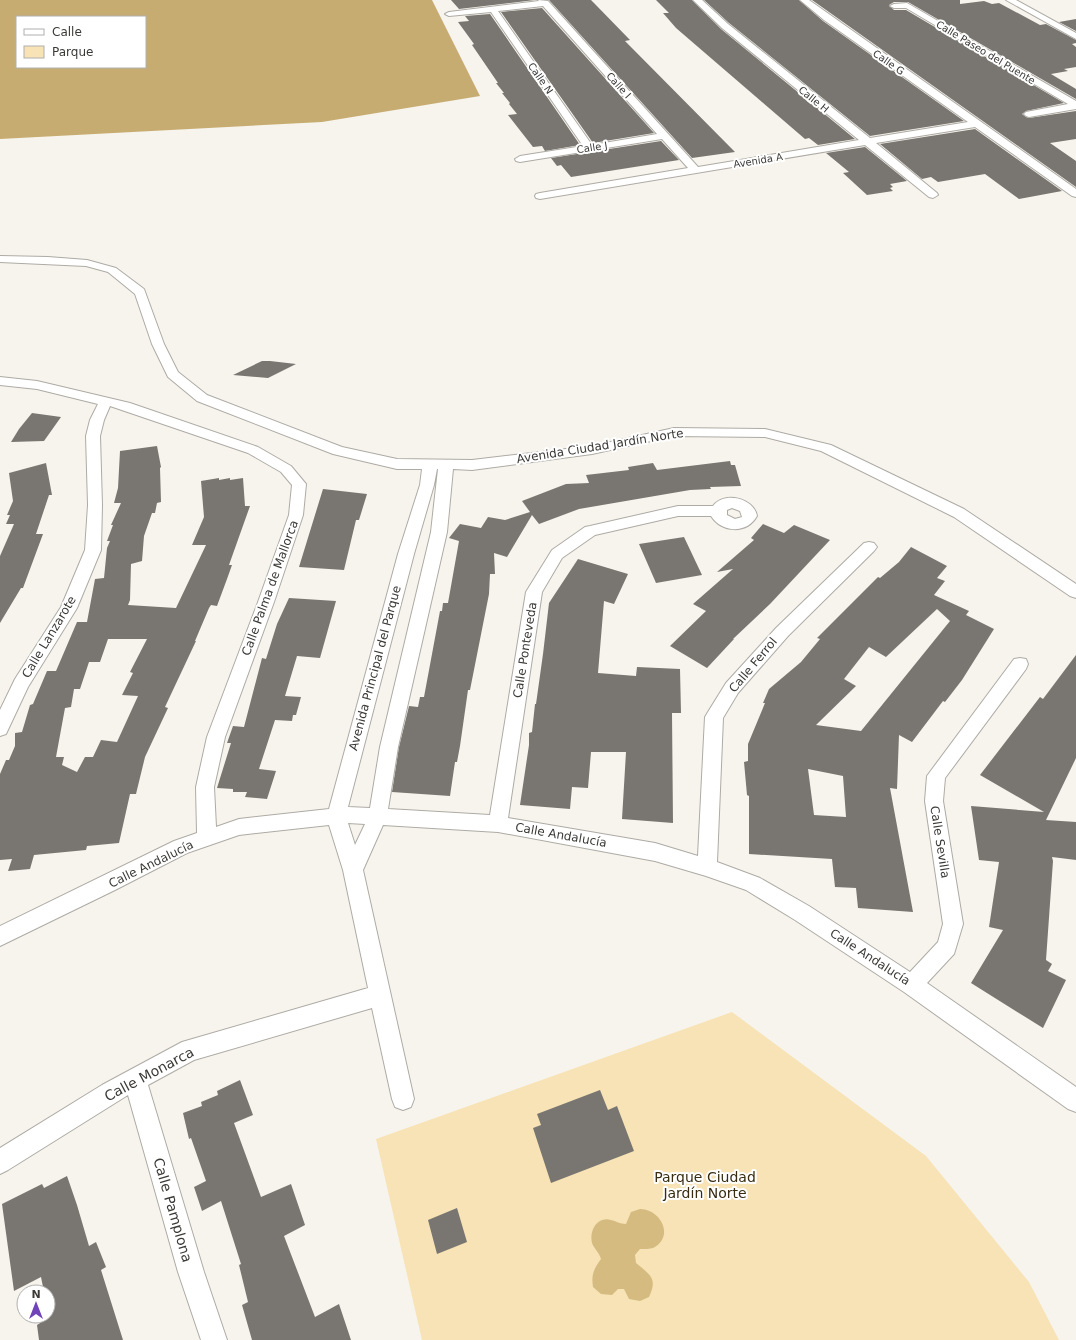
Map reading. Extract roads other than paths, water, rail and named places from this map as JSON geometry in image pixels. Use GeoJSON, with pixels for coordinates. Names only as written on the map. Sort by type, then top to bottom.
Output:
{"type":"FeatureCollection","features":[{"type":"Feature","properties":{"kind":"street","name":"Calle H"},"geometry":{"type":"LineString","coordinates":[[697,0],[724,26],[933,195]]}},
{"type":"Feature","properties":{"kind":"street","name":"Calle G"},"geometry":{"type":"LineString","coordinates":[[804,0],[975,124],[1076,194]]}},
{"type":"Feature","properties":{"kind":"street"},"geometry":{"type":"LineString","coordinates":[[1010,0],[1076,36]]}},
{"type":"Feature","properties":{"kind":"street"},"geometry":{"type":"LineString","coordinates":[[449,14],[544,2]]}},
{"type":"Feature","properties":{"kind":"street","name":"Calle I"},"geometry":{"type":"LineString","coordinates":[[544,2],[695,170]]}},
{"type":"Feature","properties":{"kind":"street","name":"Calle Paseo del Puente"},"geometry":{"type":"LineString","coordinates":[[894,6],[907,4],[1076,106]]}},
{"type":"Feature","properties":{"kind":"street","name":"Calle N"},"geometry":{"type":"LineString","coordinates":[[493,9],[589,148]]}},
{"type":"Feature","properties":{"kind":"street"},"geometry":{"type":"LineString","coordinates":[[1029,114],[1076,106]]}},
{"type":"Feature","properties":{"kind":"street","name":"Avenida A"},"geometry":{"type":"LineString","coordinates":[[540,196],[975,124]]}},
{"type":"Feature","properties":{"kind":"street","name":"Calle J"},"geometry":{"type":"LineString","coordinates":[[520,159],[665,136]]}},
{"type":"Feature","properties":{"kind":"street","name":"Avenida Ciudad Jardín Norte"},"geometry":{"type":"LineString","coordinates":[[0,259],[88,263],[112,270],[140,292],[158,344],[173,374],[202,398],[338,451],[397,464],[472,465],[592,450],[674,432],[765,433],[826,448],[959,513],[1076,592]]}},
{"type":"Feature","properties":{"kind":"street","name":"Calle Palma de Mallorca"},"geometry":{"type":"LineString","coordinates":[[0,381],[37,385],[125,406],[252,450],[286,469],[299,484],[296,515],[266,602],[216,736],[205,786],[207,838]]}},
{"type":"Feature","properties":{"kind":"street","name":"Calle Lanzarote"},"geometry":{"type":"LineString","coordinates":[[0,729],[20,684],[69,608],[93,550],[95,505],[94,436],[97,420],[106,402]]}},
{"type":"Feature","properties":{"kind":"street"},"geometry":{"type":"LineString","coordinates":[[353,870],[378,816],[389,747],[439,532],[438,465]]}},
{"type":"Feature","properties":{"kind":"street","name":"Avenida Principal del Parque"},"geometry":{"type":"LineString","coordinates":[[336,816],[406,554],[427,485],[438,465]]}},
{"type":"Feature","properties":{"kind":"street","name":"Calle Ponteveda"},"geometry":{"type":"LineString","coordinates":[[498,824],[534,592],[556,554],[590,531],[678,510],[718,511]]}},
{"type":"Feature","properties":{"kind":"street","name":"Calle Ferrol"},"geometry":{"type":"LineString","coordinates":[[707,867],[714,717],[732,688],[782,632],[869,547]]}},
{"type":"Feature","properties":{"kind":"street","name":"Calle Sevilla"},"geometry":{"type":"LineString","coordinates":[[912,985],[947,947],[953,924],[934,801],[936,776],[1020,664]]}},
{"type":"Feature","properties":{"kind":"street"},"geometry":{"type":"LineString","coordinates":[[336,816],[353,870],[403,1099]]}},
{"type":"Feature","properties":{"kind":"street","name":"Calle Andalucía"},"geometry":{"type":"LineString","coordinates":[[0,936],[108,884],[180,847],[239,827],[336,816],[378,816],[498,824],[655,852],[707,867],[759,888],[802,913],[912,985],[1076,1101]]}},
{"type":"Feature","properties":{"kind":"street","name":"Calle Monarca"},"geometry":{"type":"LineString","coordinates":[[0,1162],[110,1093],[190,1050],[380,995]]}},
{"type":"Feature","properties":{"kind":"street","name":"Calle Pamplona"},"geometry":{"type":"LineString","coordinates":[[135,1079],[191,1272],[214,1340]]}},
{"type":"Feature","properties":{"kind":"park label","name":"Parque Ciudad Jardín Norte"},"geometry":{"type":"Point","coordinates":[705,1186]}}]}
